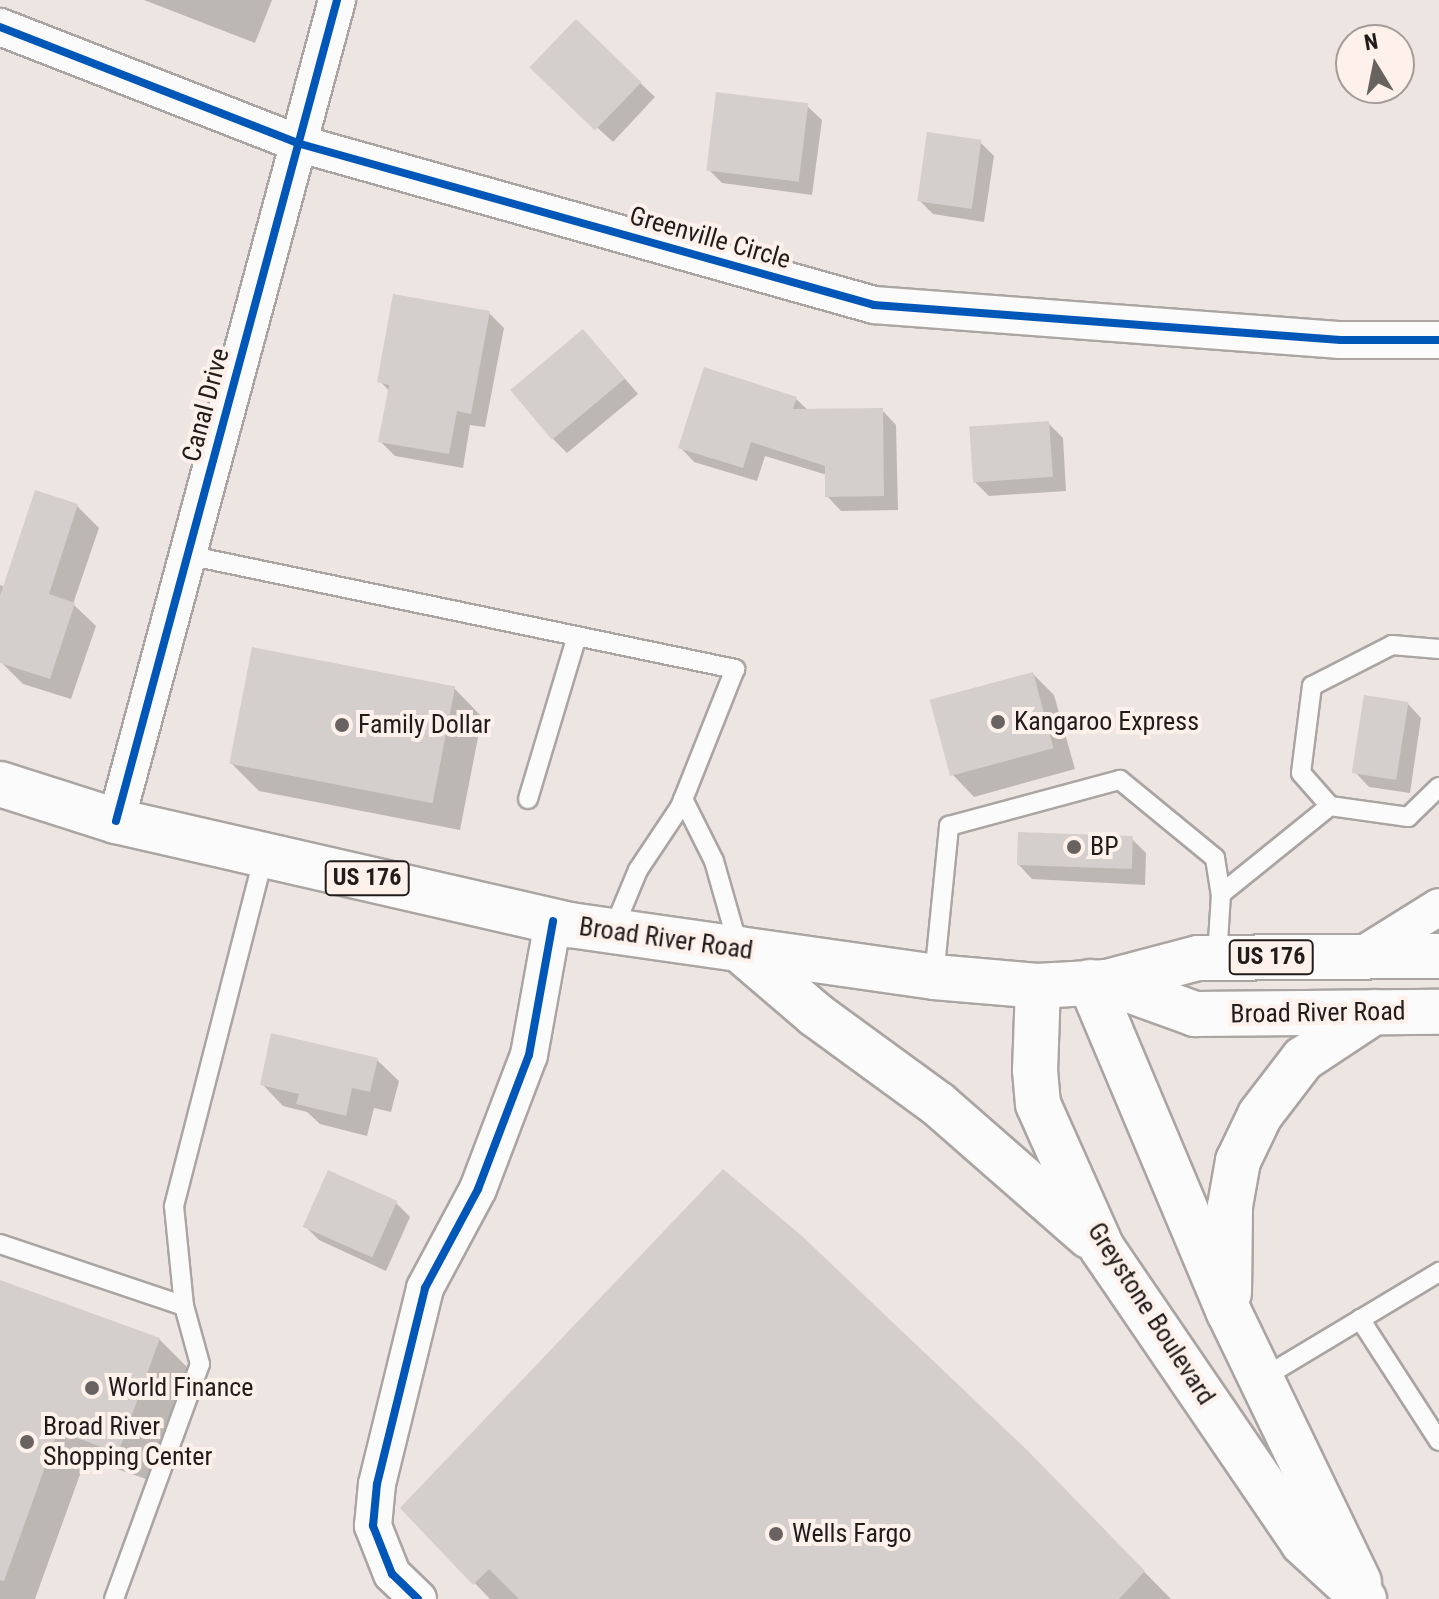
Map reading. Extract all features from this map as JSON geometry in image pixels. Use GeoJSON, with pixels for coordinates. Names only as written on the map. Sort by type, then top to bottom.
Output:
{"type":"FeatureCollection","features":[{"type":"Feature","properties":{"kind":"main road","name":"Broad River Road"},"geometry":{"type":"LineString","coordinates":[[0,784],[116,821],[553,921],[934,977],[1038,986],[1099,982],[1198,958],[1439,956]]}},
{"type":"Feature","properties":{"kind":"main road"},"geometry":{"type":"LineString","coordinates":[[739,949],[816,1015],[938,1104],[1102,1248]]}},
{"type":"Feature","properties":{"kind":"main road","name":"Broad River Road"},"geometry":{"type":"LineString","coordinates":[[1099,982],[1195,1014],[1439,1012]]}},
{"type":"Feature","properties":{"kind":"main road","name":"Greystone Boulevard"},"geometry":{"type":"LineString","coordinates":[[1099,982],[1229,1312],[1366,1599]]}},
{"type":"Feature","properties":{"kind":"main road","name":"Greystone Boulevard"},"geometry":{"type":"LineString","coordinates":[[1038,986],[1038,1104],[1102,1248],[1303,1543],[1366,1599]]}},
{"type":"Feature","properties":{"kind":"main road"},"geometry":{"type":"LineString","coordinates":[[1229,1312],[1230,1206],[1243,1149],[1260,1115],[1303,1059],[1374,1012]]}},
{"type":"Feature","properties":{"kind":"street","name":"Canal Drive"},"geometry":{"type":"LineString","coordinates":[[116,821],[337,0]]}},
{"type":"Feature","properties":{"kind":"street","name":"Greenville Circle"},"geometry":{"type":"LineString","coordinates":[[0,27],[297,143],[874,305],[1341,340],[1439,340]]}},
{"type":"Feature","properties":{"kind":"street"},"geometry":{"type":"LineString","coordinates":[[1359,957],[1439,907]]}},
{"type":"Feature","properties":{"kind":"street"},"geometry":{"type":"LineString","coordinates":[[418,1599],[392,1574],[373,1526],[377,1484],[425,1288],[478,1189],[529,1055],[553,921]]}},
{"type":"Feature","properties":{"kind":"lane"},"geometry":{"type":"LineString","coordinates":[[187,555],[735,669],[682,803],[638,870],[612,931]]}},
{"type":"Feature","properties":{"kind":"lane"},"geometry":{"type":"LineString","coordinates":[[528,799],[577,636]]}},
{"type":"Feature","properties":{"kind":"lane"},"geometry":{"type":"LineString","coordinates":[[1439,649],[1392,645],[1312,686],[1301,773],[1330,806],[1408,817],[1439,787]]}},
{"type":"Feature","properties":{"kind":"lane"},"geometry":{"type":"LineString","coordinates":[[934,977],[949,826],[1120,780],[1215,858],[1221,894],[1217,957]]}},
{"type":"Feature","properties":{"kind":"lane"},"geometry":{"type":"LineString","coordinates":[[682,803],[714,861],[739,949]]}},
{"type":"Feature","properties":{"kind":"lane"},"geometry":{"type":"LineString","coordinates":[[1221,894],[1330,806]]}},
{"type":"Feature","properties":{"kind":"lane"},"geometry":{"type":"LineString","coordinates":[[114,1599],[200,1364],[184,1306],[174,1206],[264,854]]}},
{"type":"Feature","properties":{"kind":"lane"},"geometry":{"type":"LineString","coordinates":[[0,1244],[184,1306]]}},
{"type":"Feature","properties":{"kind":"lane"},"geometry":{"type":"LineString","coordinates":[[1261,1379],[1439,1272]]}},
{"type":"Feature","properties":{"kind":"lane"},"geometry":{"type":"LineString","coordinates":[[1360,1319],[1439,1441]]}},
{"type":"Feature","properties":{"kind":"building"},"geometry":{"type":"Polygon","coordinates":[[[576,19],[641,82],[595,130],[529,67],[576,19]]]}},
{"type":"Feature","properties":{"kind":"building"},"geometry":{"type":"Polygon","coordinates":[[[716,92],[808,103],[799,182],[706,170],[716,92]]]}},
{"type":"Feature","properties":{"kind":"building"},"geometry":{"type":"Polygon","coordinates":[[[927,132],[981,140],[972,209],[917,201],[927,132]]]}},
{"type":"Feature","properties":{"kind":"building"},"geometry":{"type":"Polygon","coordinates":[[[393,294],[490,311],[471,414],[457,411],[449,454],[378,442],[389,385],[377,382],[393,294]]]}},
{"type":"Feature","properties":{"kind":"building"},"geometry":{"type":"Polygon","coordinates":[[[583,329],[625,379],[552,440],[510,390],[583,329]]]}},
{"type":"Feature","properties":{"kind":"building"},"geometry":{"type":"Polygon","coordinates":[[[704,367],[797,397],[793,409],[883,408],[884,496],[825,497],[825,466],[751,442],[743,468],[678,448],[704,367]]]}},
{"type":"Feature","properties":{"kind":"building"},"geometry":{"type":"Polygon","coordinates":[[[1049,421],[1053,477],[973,482],[969,427],[1049,421]]]}},
{"type":"Feature","properties":{"kind":"building"},"geometry":{"type":"Polygon","coordinates":[[[35,490],[78,504],[49,594],[75,603],[50,679],[0,663],[0,596],[35,490]]]}},
{"type":"Feature","properties":{"kind":"building","name":"Family Dollar"},"geometry":{"type":"Polygon","coordinates":[[[252,647],[455,686],[432,803],[229,764],[252,647]]]}},
{"type":"Feature","properties":{"kind":"building"},"geometry":{"type":"Polygon","coordinates":[[[1033,672],[1053,748],[950,776],[930,700],[1033,672]]]}},
{"type":"Feature","properties":{"kind":"building"},"geometry":{"type":"Polygon","coordinates":[[[1364,695],[1408,702],[1396,780],[1352,773],[1364,695]]]}},
{"type":"Feature","properties":{"kind":"building"},"geometry":{"type":"Polygon","coordinates":[[[1018,832],[1133,836],[1132,869],[1017,865],[1018,832]]]}},
{"type":"Feature","properties":{"kind":"building"},"geometry":{"type":"Polygon","coordinates":[[[271,1033],[378,1058],[370,1092],[352,1088],[346,1116],[296,1104],[299,1094],[260,1085],[271,1033]]]}},
{"type":"Feature","properties":{"kind":"building"},"geometry":{"type":"Polygon","coordinates":[[[723,1169],[803,1237],[1028,1451],[1145,1571],[1119,1599],[519,1599],[489,1569],[473,1585],[400,1508],[723,1169]]]}},
{"type":"Feature","properties":{"kind":"building"},"geometry":{"type":"Polygon","coordinates":[[[328,1170],[397,1201],[372,1258],[303,1227],[328,1170]]]}},
{"type":"Feature","properties":{"kind":"building","name":"Broad River Shopping Center"},"geometry":{"type":"Polygon","coordinates":[[[0,1280],[160,1338],[118,1453],[58,1431],[4,1581],[0,1580],[0,1280]]]}},
{"type":"Feature","properties":{"kind":"cycle path"},"geometry":{"type":"LineString","coordinates":[[116,821],[337,0]]}},
{"type":"Feature","properties":{"kind":"cycle path"},"geometry":{"type":"LineString","coordinates":[[0,27],[297,143],[874,305],[1341,340],[1439,340]]}},
{"type":"Feature","properties":{"kind":"cycle path"},"geometry":{"type":"LineString","coordinates":[[418,1599],[392,1574],[373,1526],[377,1484],[425,1288],[478,1189],[529,1055],[553,921]]}},
{"type":"Feature","properties":{"kind":"place","name":"Kangaroo Express"},"geometry":{"type":"Point","coordinates":[998,722]}},
{"type":"Feature","properties":{"kind":"place","name":"Family Dollar"},"geometry":{"type":"Point","coordinates":[342,725]}},
{"type":"Feature","properties":{"kind":"place","name":"BP"},"geometry":{"type":"Point","coordinates":[1074,847]}},
{"type":"Feature","properties":{"kind":"place","name":"World Finance"},"geometry":{"type":"Point","coordinates":[92,1388]}},
{"type":"Feature","properties":{"kind":"place","name":"Broad River Shopping Center"},"geometry":{"type":"Point","coordinates":[27,1442]}},
{"type":"Feature","properties":{"kind":"place","name":"Wells Fargo"},"geometry":{"type":"Point","coordinates":[776,1534]}}]}
